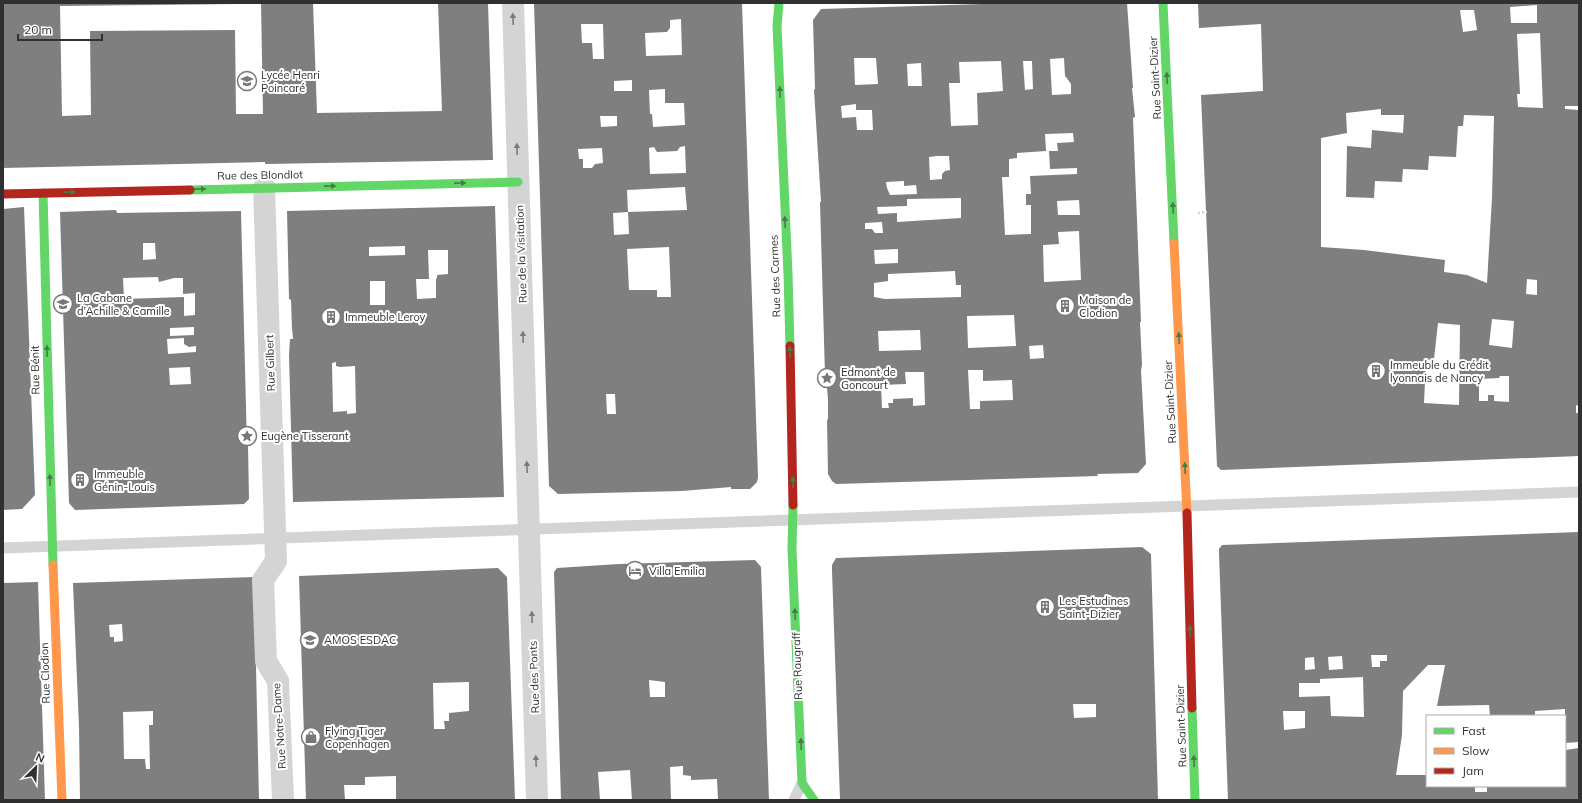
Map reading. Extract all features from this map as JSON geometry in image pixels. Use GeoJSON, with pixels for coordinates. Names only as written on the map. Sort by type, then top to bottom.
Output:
{"type":"FeatureCollection","features":[{"type":"Feature","properties":{"kind":"street","name":"Rue de la Visitation"},"geometry":{"type":"LineString","coordinates":[[512,3],[529,529]]}},
{"type":"Feature","properties":{"kind":"street","name":"Rue des Carmes"},"geometry":{"type":"LineString","coordinates":[[779,3],[777,26],[788,274],[794,521],[792,549]]}},
{"type":"Feature","properties":{"kind":"street","name":"Rue Saint-Dizier"},"geometry":{"type":"LineString","coordinates":[[1164,3],[1186,507],[1195,800]]}},
{"type":"Feature","properties":{"kind":"street","name":"Rue des Blondlot"},"geometry":{"type":"LineString","coordinates":[[3,194],[518,182]]}},
{"type":"Feature","properties":{"kind":"street","name":"Rue Gilbert"},"geometry":{"type":"LineString","coordinates":[[264,188],[273,433],[275,538]]}},
{"type":"Feature","properties":{"kind":"street","name":"Rue Bénit"},"geometry":{"type":"LineString","coordinates":[[43,192],[52,546]]}},
{"type":"Feature","properties":{"kind":"street","name":"Rue des Ponts"},"geometry":{"type":"LineString","coordinates":[[529,529],[537,800]]}},
{"type":"Feature","properties":{"kind":"street","name":"Rue Notre-Dame"},"geometry":{"type":"LineString","coordinates":[[275,538],[276,561],[263,580],[266,661],[278,681],[283,800]]}},
{"type":"Feature","properties":{"kind":"street","name":"Rue Clodion"},"geometry":{"type":"LineString","coordinates":[[52,546],[62,800]]}},
{"type":"Feature","properties":{"kind":"street","name":"Rue Raugraff"},"geometry":{"type":"LineString","coordinates":[[792,549],[802,783]]}},
{"type":"Feature","properties":{"kind":"street"},"geometry":{"type":"LineString","coordinates":[[802,783],[814,800]]}},
{"type":"Feature","properties":{"kind":"lane"},"geometry":{"type":"LineString","coordinates":[[3,548],[1579,492]]}},
{"type":"Feature","properties":{"kind":"lane","name":"Rue Raugraff"},"geometry":{"type":"LineString","coordinates":[[794,800],[802,783]]}},
{"type":"Feature","properties":{"kind":"building","name":"Lycée Henri Poincaré"},"geometry":{"type":"Polygon","coordinates":[[[3,3],[237,3],[60,6],[62,116],[91,115],[90,31],[235,30],[236,114],[263,114],[261,3],[313,3],[317,113],[442,111],[438,3],[488,3],[493,160],[265,164],[265,162],[3,168],[3,3]]]}},
{"type":"Feature","properties":{"kind":"building"},"geometry":{"type":"Polygon","coordinates":[[[534,3],[742,3],[757,482],[750,489],[731,489],[731,487],[682,491],[558,494],[549,486],[534,3]],[[681,19],[670,20],[670,28],[667,32],[645,33],[646,56],[682,55],[681,19]],[[581,24],[582,43],[592,43],[593,59],[604,59],[603,24],[581,24]],[[632,80],[614,81],[614,91],[632,91],[632,80]],[[665,89],[649,90],[650,114],[652,114],[653,127],[685,125],[684,103],[665,103],[665,89]],[[600,116],[601,127],[617,126],[617,116],[600,116]],[[685,146],[680,147],[677,151],[657,152],[654,147],[649,148],[650,174],[686,173],[685,146]],[[602,148],[578,149],[579,159],[583,159],[583,168],[592,168],[595,164],[603,163],[602,148]],[[685,187],[627,190],[628,212],[687,210],[685,187]],[[628,212],[613,213],[614,235],[629,234],[628,212]],[[669,247],[627,249],[629,290],[657,290],[657,297],[671,297],[669,247]],[[606,394],[607,414],[616,414],[615,394],[606,394]]]}},
{"type":"Feature","properties":{"kind":"building"},"geometry":{"type":"Polygon","coordinates":[[[1014,3],[1127,3],[1135,117],[1133,118],[1141,322],[1141,370],[1146,464],[1138,473],[1097,474],[1098,476],[836,484],[832,481],[828,474],[828,400],[825,375],[821,202],[814,90],[813,20],[821,9],[1014,3]],[[854,58],[855,85],[878,84],[876,58],[854,58]],[[1064,58],[1050,59],[1052,95],[1071,94],[1071,84],[1065,76],[1064,58]],[[1001,61],[959,62],[960,83],[949,83],[951,126],[978,125],[977,93],[1003,91],[1001,61]],[[1023,61],[1025,90],[1033,89],[1032,61],[1023,61]],[[921,63],[907,64],[908,86],[922,86],[921,63]],[[856,104],[841,106],[842,118],[856,117],[857,130],[873,130],[872,110],[856,110],[856,104]],[[1073,133],[1045,134],[1046,151],[1017,153],[1017,158],[1009,159],[1009,177],[1002,177],[1005,235],[1031,234],[1031,205],[1026,205],[1026,194],[1031,194],[1030,176],[1077,174],[1077,168],[1050,169],[1049,151],[1058,151],[1057,143],[1074,142],[1073,133]],[[949,156],[929,157],[930,180],[942,179],[942,174],[945,171],[950,170],[949,156]],[[904,181],[886,182],[890,195],[917,194],[916,185],[904,186],[904,181]],[[961,198],[907,199],[907,206],[877,207],[878,214],[897,213],[897,222],[961,218],[961,198]],[[1079,200],[1057,201],[1058,215],[1080,215],[1079,200]],[[882,222],[865,223],[865,229],[872,229],[875,233],[883,233],[882,222]],[[1079,231],[1058,232],[1059,244],[1043,245],[1044,282],[1081,280],[1079,231]],[[898,249],[874,250],[875,264],[898,263],[898,249]],[[955,271],[888,274],[888,281],[874,283],[874,297],[885,299],[961,297],[961,285],[956,285],[955,271]],[[1014,315],[967,316],[968,348],[1016,346],[1014,315]],[[920,330],[878,331],[879,351],[921,350],[920,330]],[[1043,345],[1029,346],[1030,359],[1044,358],[1043,345]],[[968,370],[970,409],[980,409],[980,401],[1013,400],[1012,380],[983,381],[983,370],[968,370]],[[905,372],[906,384],[881,385],[882,408],[889,408],[888,403],[893,403],[893,399],[913,398],[913,406],[925,405],[924,372],[905,372]]]}},
{"type":"Feature","properties":{"kind":"building"},"geometry":{"type":"Polygon","coordinates":[[[1198,3],[1579,3],[1579,106],[1565,106],[1565,109],[1579,110],[1579,406],[1576,405],[1576,413],[1579,413],[1579,456],[1221,470],[1217,466],[1201,95],[1263,91],[1261,24],[1199,28],[1198,3]],[[1537,5],[1510,7],[1511,23],[1537,23],[1537,5]],[[1460,10],[1463,32],[1477,30],[1474,10],[1460,10]],[[1540,33],[1517,34],[1520,94],[1517,94],[1518,107],[1543,108],[1540,33]],[[1381,109],[1346,113],[1347,133],[1321,138],[1321,247],[1364,250],[1445,260],[1444,272],[1467,275],[1487,283],[1492,198],[1494,116],[1464,115],[1463,126],[1458,126],[1456,157],[1429,156],[1428,170],[1403,169],[1402,182],[1375,181],[1374,198],[1346,197],[1347,146],[1371,148],[1372,130],[1403,133],[1404,115],[1381,115],[1381,109]],[[1527,279],[1526,294],[1537,295],[1537,280],[1527,279]],[[1492,319],[1489,345],[1512,348],[1514,321],[1492,319]],[[1438,323],[1434,359],[1426,360],[1424,403],[1459,405],[1460,325],[1438,323]],[[1509,376],[1479,379],[1479,401],[1488,401],[1488,395],[1494,395],[1494,401],[1509,402],[1509,376]]]}},
{"type":"Feature","properties":{"kind":"building"},"geometry":{"type":"Polygon","coordinates":[[[495,206],[504,497],[293,502],[289,355],[290,339],[293,339],[291,300],[289,299],[287,211],[495,206]],[[405,246],[369,247],[369,256],[405,255],[405,246]],[[428,250],[429,279],[416,279],[417,299],[436,298],[437,275],[448,274],[448,250],[428,250]],[[370,281],[370,305],[385,305],[385,281],[370,281]],[[336,362],[332,363],[333,412],[347,411],[347,414],[356,413],[355,366],[340,367],[336,366],[336,362]]]}},
{"type":"Feature","properties":{"kind":"building"},"geometry":{"type":"Polygon","coordinates":[[[24,207],[35,495],[22,509],[3,510],[3,209],[24,207]]]}},
{"type":"Feature","properties":{"kind":"building"},"geometry":{"type":"Polygon","coordinates":[[[116,210],[117,213],[241,211],[249,499],[244,504],[75,510],[69,503],[60,212],[116,210]],[[143,243],[143,260],[156,259],[155,243],[143,243]],[[158,277],[123,278],[124,299],[184,297],[184,316],[195,315],[195,293],[183,294],[183,278],[174,278],[159,282],[158,277]],[[194,327],[170,328],[170,336],[194,335],[194,327]],[[184,338],[167,339],[168,354],[196,352],[196,346],[189,347],[184,344],[184,338]],[[190,367],[169,368],[170,385],[191,384],[190,367]]]}},
{"type":"Feature","properties":{"kind":"building"},"geometry":{"type":"Polygon","coordinates":[[[1579,532],[1579,742],[1566,743],[1565,709],[1535,711],[1535,715],[1490,715],[1489,705],[1437,706],[1445,665],[1428,665],[1403,691],[1402,735],[1396,775],[1426,775],[1426,787],[1475,787],[1475,792],[1487,792],[1487,787],[1566,787],[1566,750],[1579,748],[1579,800],[1228,800],[1219,549],[1222,545],[1579,532]],[[1371,655],[1372,667],[1380,667],[1380,661],[1387,661],[1387,655],[1371,655]],[[1342,656],[1328,657],[1329,670],[1343,669],[1342,656]],[[1314,657],[1305,658],[1305,670],[1315,669],[1314,657]],[[1363,677],[1320,679],[1320,683],[1299,683],[1299,697],[1330,696],[1331,716],[1364,717],[1363,677]],[[1283,711],[1284,730],[1305,728],[1305,711],[1283,711]]]}},
{"type":"Feature","properties":{"kind":"building"},"geometry":{"type":"Polygon","coordinates":[[[1142,547],[1151,554],[1158,800],[840,800],[832,571],[832,565],[836,558],[1142,547]],[[1073,704],[1074,718],[1096,717],[1096,704],[1073,704]]]}},
{"type":"Feature","properties":{"kind":"building"},"geometry":{"type":"Polygon","coordinates":[[[755,560],[761,567],[769,800],[718,800],[717,779],[691,780],[691,776],[683,775],[683,766],[670,767],[671,800],[632,800],[630,770],[598,772],[600,800],[561,800],[554,572],[557,568],[619,564],[755,560]],[[649,680],[650,697],[665,697],[665,682],[649,680]]]}},
{"type":"Feature","properties":{"kind":"building"},"geometry":{"type":"Polygon","coordinates":[[[498,568],[507,577],[515,800],[396,800],[396,776],[365,777],[365,785],[344,785],[345,800],[306,800],[299,576],[498,568]],[[469,682],[433,683],[434,729],[445,729],[444,721],[449,721],[449,713],[469,711],[469,682]]]}},
{"type":"Feature","properties":{"kind":"building"},"geometry":{"type":"Polygon","coordinates":[[[254,577],[259,800],[80,800],[79,727],[73,583],[254,577]],[[122,624],[109,625],[110,637],[114,637],[114,642],[123,641],[122,624]],[[153,711],[123,712],[124,759],[145,759],[146,769],[150,769],[149,725],[153,725],[153,711]]]}},
{"type":"Feature","properties":{"kind":"building"},"geometry":{"type":"Polygon","coordinates":[[[38,582],[45,800],[3,800],[3,583],[38,582]]]}},
{"type":"Feature","properties":{"kind":"traffic: fast"},"geometry":{"type":"LineString","coordinates":[[779,3],[777,26],[790,346]]}},
{"type":"Feature","properties":{"kind":"traffic: fast"},"geometry":{"type":"LineString","coordinates":[[1163,3],[1174,243]]}},
{"type":"Feature","properties":{"kind":"traffic: fast"},"geometry":{"type":"LineString","coordinates":[[190,190],[518,182]]}},
{"type":"Feature","properties":{"kind":"traffic: fast"},"geometry":{"type":"LineString","coordinates":[[43,193],[53,565]]}},
{"type":"Feature","properties":{"kind":"traffic: fast"},"geometry":{"type":"LineString","coordinates":[[793,505],[792,549],[802,783],[814,800]]}},
{"type":"Feature","properties":{"kind":"traffic: fast"},"geometry":{"type":"LineString","coordinates":[[1192,708],[1195,800]]}},
{"type":"Feature","properties":{"kind":"traffic: slow"},"geometry":{"type":"LineString","coordinates":[[1174,243],[1187,513]]}},
{"type":"Feature","properties":{"kind":"traffic: slow"},"geometry":{"type":"LineString","coordinates":[[53,565],[62,800]]}},
{"type":"Feature","properties":{"kind":"traffic: jam"},"geometry":{"type":"LineString","coordinates":[[3,194],[190,190]]}},
{"type":"Feature","properties":{"kind":"traffic: jam"},"geometry":{"type":"LineString","coordinates":[[790,346],[793,505]]}},
{"type":"Feature","properties":{"kind":"traffic: jam"},"geometry":{"type":"LineString","coordinates":[[1187,513],[1192,708]]}},
{"type":"Feature","properties":{"kind":"place","name":"Lycée Henri Poincaré"},"geometry":{"type":"Point","coordinates":[247,81]}},
{"type":"Feature","properties":{"kind":"place","name":"La Cabane d’Achille & Camille"},"geometry":{"type":"Point","coordinates":[63,304]}},
{"type":"Feature","properties":{"kind":"place","name":"Maison de Clodion"},"geometry":{"type":"Point","coordinates":[1065,306]}},
{"type":"Feature","properties":{"kind":"place","name":"Immeuble Leroy"},"geometry":{"type":"Point","coordinates":[331,317]}},
{"type":"Feature","properties":{"kind":"place","name":"Immeuble du Crédit lyonnais de Nancy"},"geometry":{"type":"Point","coordinates":[1376,371]}},
{"type":"Feature","properties":{"kind":"place","name":"Edmont de Goncourt"},"geometry":{"type":"Point","coordinates":[827,378]}},
{"type":"Feature","properties":{"kind":"place","name":"Eugène Tisserant"},"geometry":{"type":"Point","coordinates":[247,436]}},
{"type":"Feature","properties":{"kind":"place","name":"Immeuble Génin-Louis"},"geometry":{"type":"Point","coordinates":[80,480]}},
{"type":"Feature","properties":{"kind":"place","name":"Villa Emilia"},"geometry":{"type":"Point","coordinates":[635,571]}},
{"type":"Feature","properties":{"kind":"place","name":"Les Estudines Saint-Dizier"},"geometry":{"type":"Point","coordinates":[1045,607]}},
{"type":"Feature","properties":{"kind":"place","name":"AMOS ESDAC"},"geometry":{"type":"Point","coordinates":[310,640]}},
{"type":"Feature","properties":{"kind":"place","name":"Flying Tiger Copenhagen"},"geometry":{"type":"Point","coordinates":[311,737]}}]}
